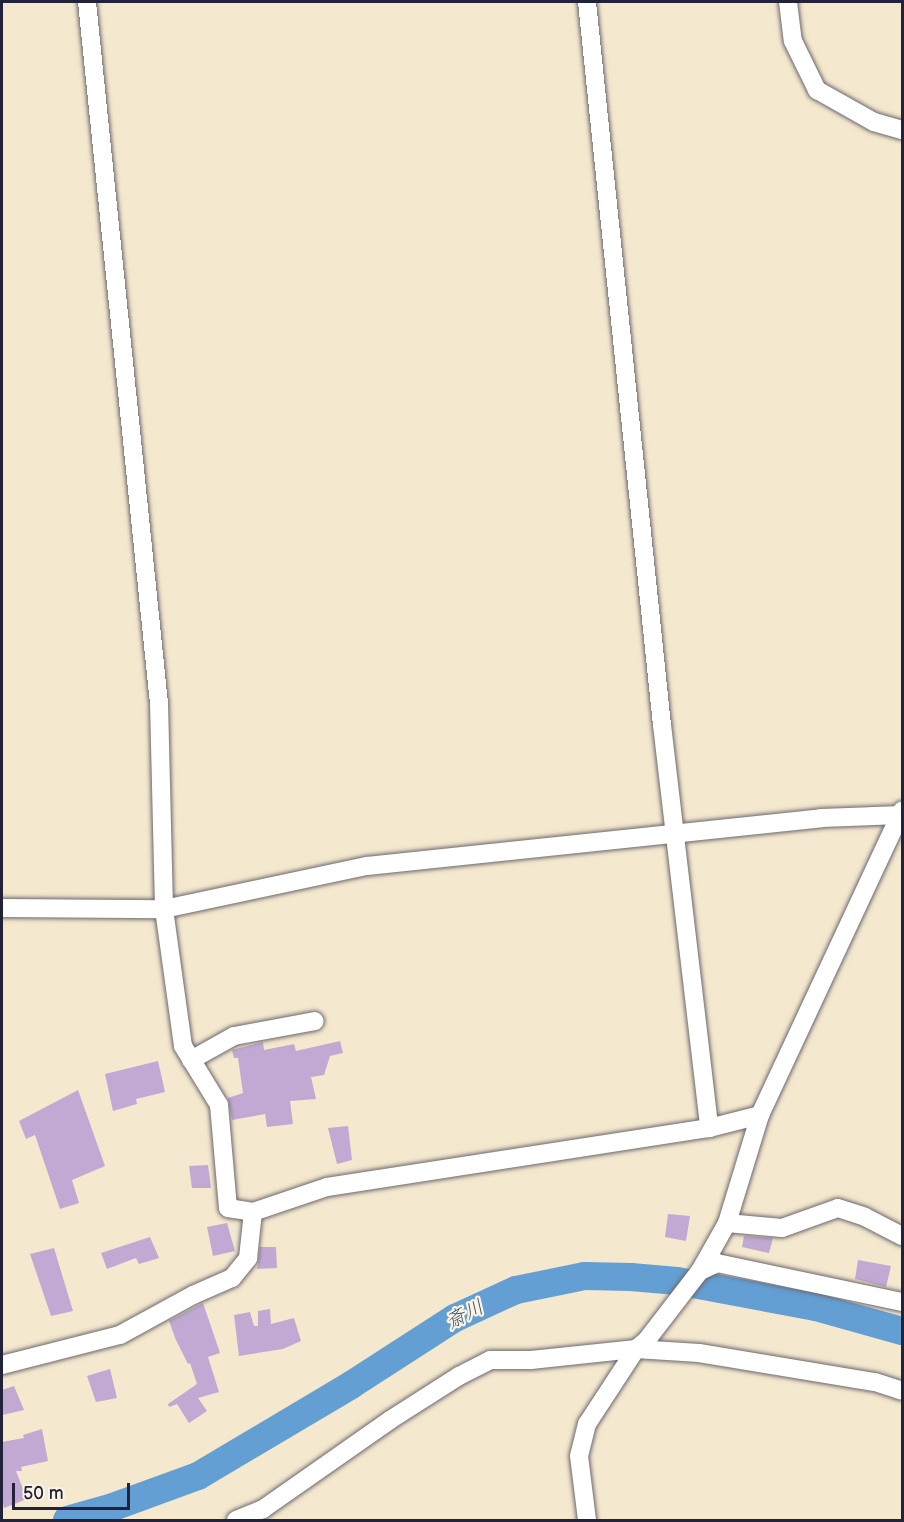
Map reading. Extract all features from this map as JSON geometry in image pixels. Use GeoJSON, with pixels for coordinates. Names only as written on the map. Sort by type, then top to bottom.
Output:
{"type":"FeatureCollection","features":[{"type":"Feature","properties":{"kind":"street"},"geometry":{"type":"LineString","coordinates":[[87,2],[159,703],[164,909],[183,1046],[219,1105],[228,1208],[253,1212],[327,1186],[709,1128],[760,1115]]}},
{"type":"Feature","properties":{"kind":"street"},"geometry":{"type":"LineString","coordinates":[[587,2],[633,455],[709,1128]]}},
{"type":"Feature","properties":{"kind":"street"},"geometry":{"type":"LineString","coordinates":[[788,2],[793,41],[817,90],[874,122],[903,130]]}},
{"type":"Feature","properties":{"kind":"street"},"geometry":{"type":"LineString","coordinates":[[2,908],[164,909],[367,866],[821,818],[902,814],[760,1115],[727,1223],[700,1271],[641,1346],[587,1424],[579,1456],[587,1521]]}},
{"type":"Feature","properties":{"kind":"street"},"geometry":{"type":"LineString","coordinates":[[192,1060],[234,1036],[315,1021]]}},
{"type":"Feature","properties":{"kind":"street"},"geometry":{"type":"LineString","coordinates":[[727,1223],[782,1228],[837,1208],[865,1217],[903,1236]]}},
{"type":"Feature","properties":{"kind":"street"},"geometry":{"type":"LineString","coordinates":[[2,1365],[120,1335],[193,1295],[232,1278],[248,1258],[253,1212]]}},
{"type":"Feature","properties":{"kind":"street"},"geometry":{"type":"LineString","coordinates":[[700,1271],[717,1263],[903,1302]]}},
{"type":"Feature","properties":{"kind":"street"},"geometry":{"type":"LineString","coordinates":[[236,1521],[263,1509],[390,1420],[459,1376],[490,1360],[531,1360],[641,1346],[699,1353],[876,1382],[903,1391]]}},
{"type":"Feature","properties":{"kind":"building"},"geometry":{"type":"Polygon","coordinates":[[[340,1041],[343,1053],[330,1056],[324,1075],[311,1077],[316,1099],[290,1101],[293,1124],[267,1127],[265,1114],[232,1120],[228,1098],[243,1093],[238,1058],[234,1058],[232,1050],[263,1042],[264,1050],[294,1044],[296,1051],[340,1041]]]}},
{"type":"Feature","properties":{"kind":"building"},"geometry":{"type":"Polygon","coordinates":[[[158,1061],[165,1092],[136,1099],[137,1104],[113,1111],[105,1074],[158,1061]]]}},
{"type":"Feature","properties":{"kind":"building"},"geometry":{"type":"Polygon","coordinates":[[[78,1090],[105,1166],[72,1180],[79,1203],[60,1209],[35,1135],[26,1139],[19,1121],[78,1090]]]}},
{"type":"Feature","properties":{"kind":"building"},"geometry":{"type":"Polygon","coordinates":[[[348,1126],[352,1160],[337,1164],[328,1128],[348,1126]]]}},
{"type":"Feature","properties":{"kind":"building"},"geometry":{"type":"Polygon","coordinates":[[[208,1165],[211,1188],[192,1188],[189,1166],[208,1165]]]}},
{"type":"Feature","properties":{"kind":"building"},"geometry":{"type":"Polygon","coordinates":[[[668,1214],[690,1216],[686,1241],[665,1237],[668,1214]]]}},
{"type":"Feature","properties":{"kind":"building"},"geometry":{"type":"Polygon","coordinates":[[[227,1223],[235,1251],[213,1256],[207,1227],[227,1223]]]}},
{"type":"Feature","properties":{"kind":"building"},"geometry":{"type":"Polygon","coordinates":[[[744,1236],[773,1238],[769,1253],[742,1247],[744,1236]]]}},
{"type":"Feature","properties":{"kind":"building"},"geometry":{"type":"Polygon","coordinates":[[[150,1237],[159,1258],[139,1264],[136,1258],[107,1269],[101,1253],[150,1237]]]}},
{"type":"Feature","properties":{"kind":"building"},"geometry":{"type":"Polygon","coordinates":[[[260,1247],[276,1247],[277,1268],[257,1269],[260,1247]]]}},
{"type":"Feature","properties":{"kind":"building"},"geometry":{"type":"Polygon","coordinates":[[[54,1248],[73,1311],[51,1316],[30,1254],[54,1248]]]}},
{"type":"Feature","properties":{"kind":"building"},"geometry":{"type":"Polygon","coordinates":[[[858,1260],[891,1266],[886,1287],[855,1279],[858,1260]]]}},
{"type":"Feature","properties":{"kind":"building"},"geometry":{"type":"Polygon","coordinates":[[[203,1303],[220,1353],[208,1357],[219,1392],[198,1398],[207,1411],[189,1423],[177,1404],[169,1407],[168,1404],[197,1384],[190,1363],[188,1364],[169,1321],[203,1303]]]}},
{"type":"Feature","properties":{"kind":"building"},"geometry":{"type":"Polygon","coordinates":[[[270,1309],[271,1324],[294,1318],[301,1341],[283,1349],[239,1356],[234,1315],[250,1312],[254,1326],[258,1326],[258,1311],[270,1309]]]}},
{"type":"Feature","properties":{"kind":"building"},"geometry":{"type":"Polygon","coordinates":[[[110,1369],[117,1398],[96,1402],[87,1376],[110,1369]]]}},
{"type":"Feature","properties":{"kind":"building"},"geometry":{"type":"Polygon","coordinates":[[[14,1386],[24,1410],[2,1415],[2,1390],[14,1386]]]}},
{"type":"Feature","properties":{"kind":"building"},"geometry":{"type":"Polygon","coordinates":[[[42,1429],[48,1461],[21,1467],[22,1471],[16,1471],[27,1499],[4,1508],[2,1442],[24,1438],[23,1435],[42,1429]]]}},
{"type":"Feature","properties":{"kind":"waterway","name":"斎川"},"geometry":{"type":"LineString","coordinates":[[67,1520],[113,1507],[198,1476],[351,1385],[455,1318],[516,1290],[585,1276],[677,1281],[816,1307],[902,1331]]}}]}
